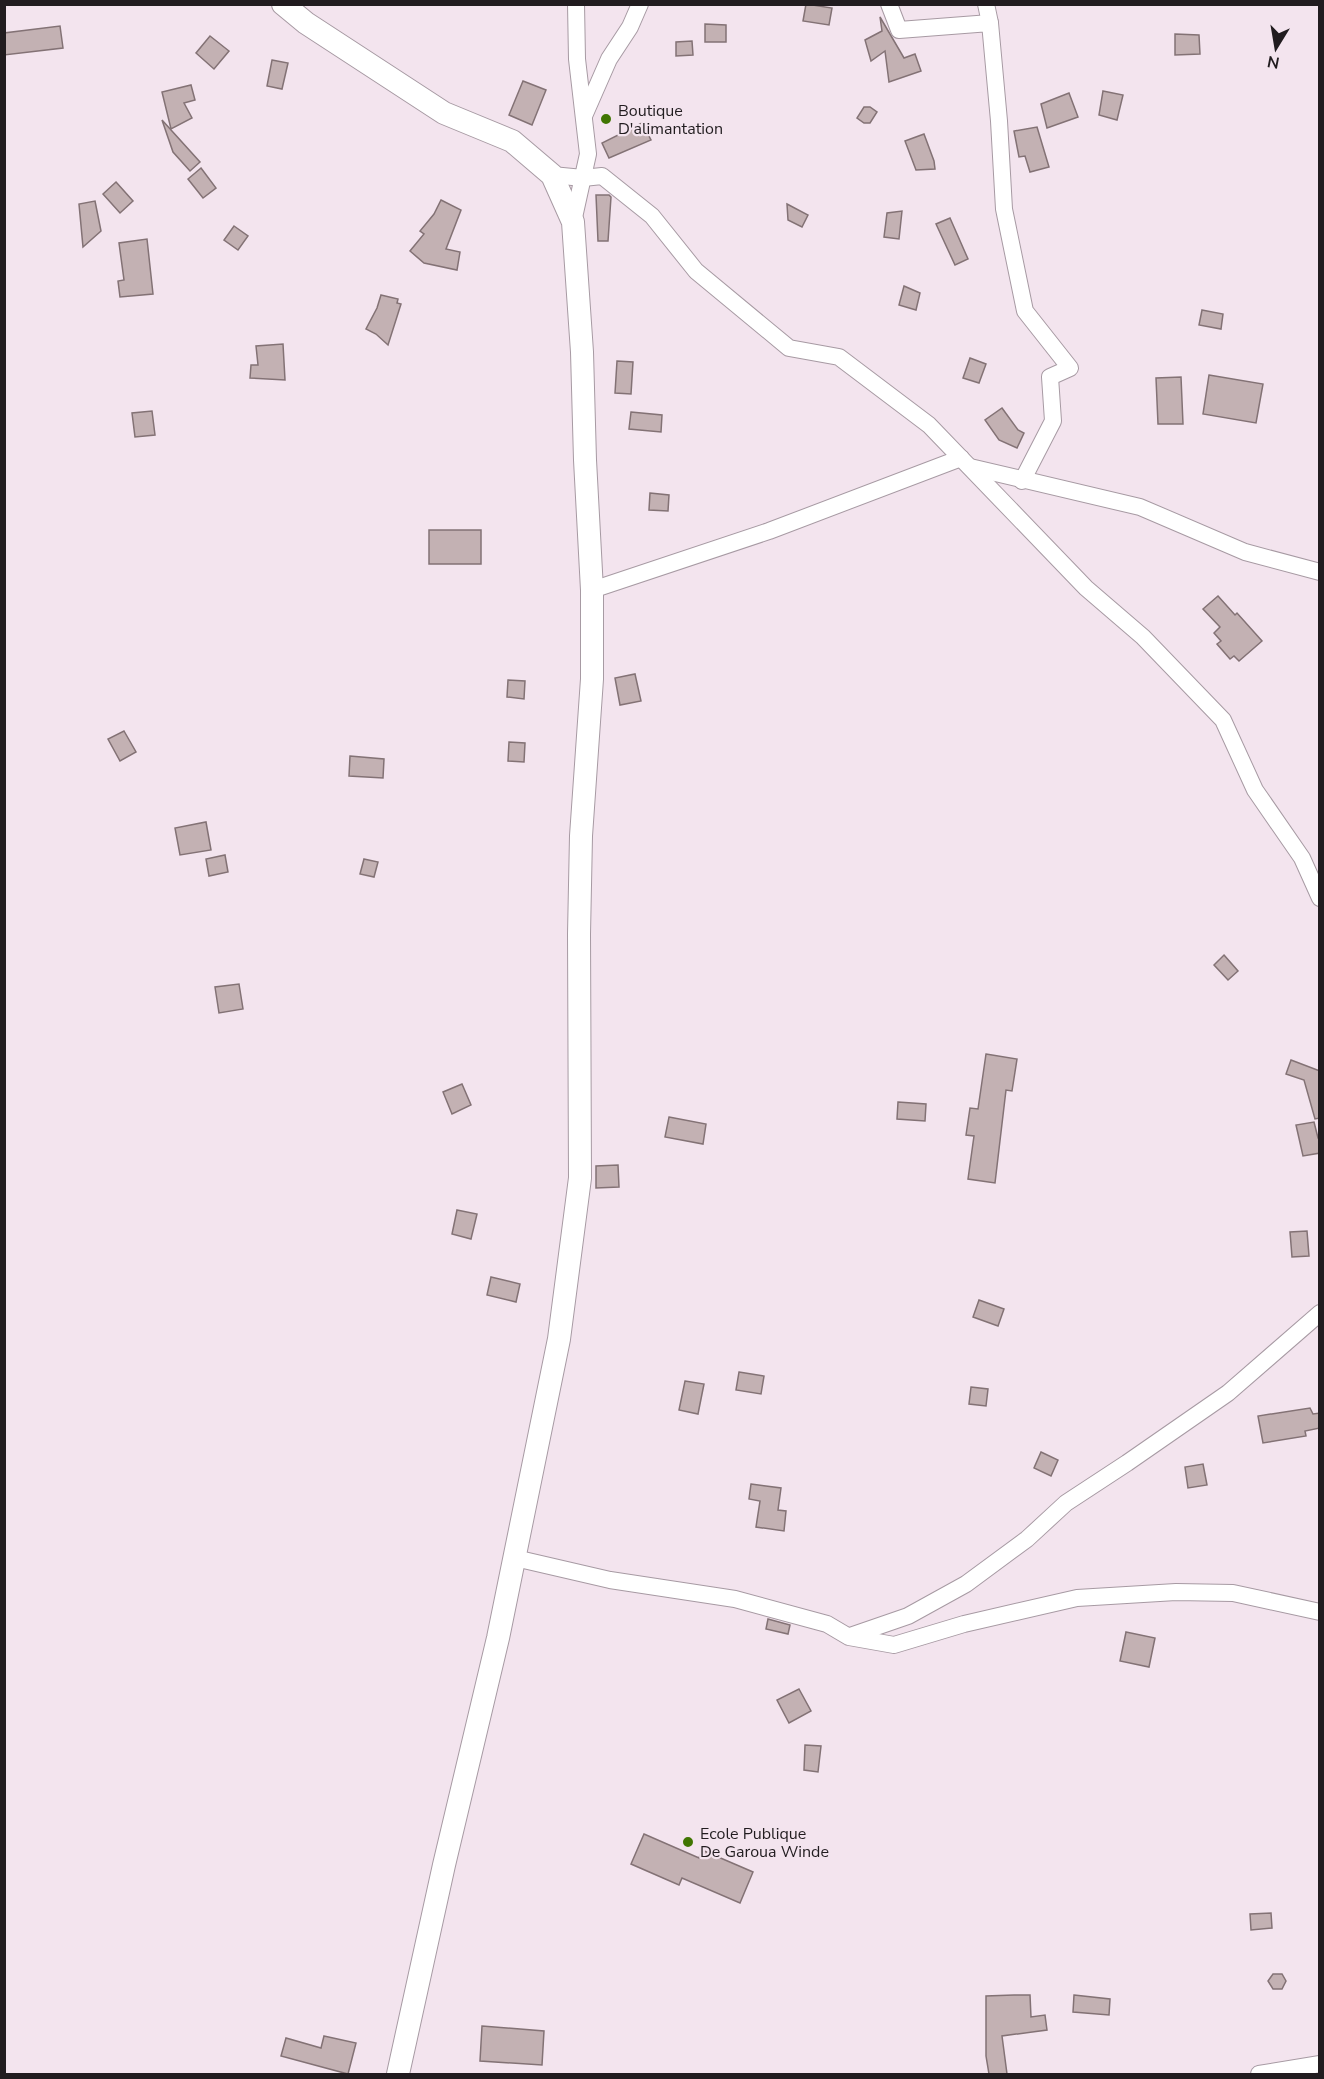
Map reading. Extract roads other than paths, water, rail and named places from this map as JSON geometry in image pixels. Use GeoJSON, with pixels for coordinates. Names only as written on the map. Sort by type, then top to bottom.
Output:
{"type":"FeatureCollection","features":[{"type":"Feature","properties":{"kind":"street"},"geometry":{"type":"LineString","coordinates":[[284,4],[306,23],[444,113],[512,141],[552,176],[573,222]]}},
{"type":"Feature","properties":{"kind":"street"},"geometry":{"type":"LineString","coordinates":[[398,2074],[515,1558],[560,1339],[580,1178],[581,836],[592,679],[592,590],[582,352],[573,222],[588,154],[577,59],[576,4]]}},
{"type":"Feature","properties":{"kind":"street"},"geometry":{"type":"LineString","coordinates":[[584,117],[609,59],[630,27],[640,4]]}},
{"type":"Feature","properties":{"kind":"street"},"geometry":{"type":"LineString","coordinates":[[889,4],[899,30],[990,23]]}},
{"type":"Feature","properties":{"kind":"street"},"geometry":{"type":"LineString","coordinates":[[986,4],[990,23],[999,121],[1004,210],[1025,311],[1070,368],[1050,376],[1053,421],[1022,480]]}},
{"type":"Feature","properties":{"kind":"street"},"geometry":{"type":"LineString","coordinates":[[552,176],[583,178],[602,176],[652,216],[696,271],[789,348],[839,357],[930,425],[1086,588],[1143,637],[1223,720],[1256,790],[1302,858],[1320,898]]}},
{"type":"Feature","properties":{"kind":"street"},"geometry":{"type":"LineString","coordinates":[[592,590],[965,462],[1022,480],[1140,507],[1245,552],[1320,572]]}},
{"type":"Feature","properties":{"kind":"street"},"geometry":{"type":"LineString","coordinates":[[849,1636],[908,1616],[966,1584],[1027,1539],[1066,1503],[1228,1393],[1320,1313]]}},
{"type":"Feature","properties":{"kind":"street"},"geometry":{"type":"LineString","coordinates":[[515,1558],[610,1580],[735,1599],[827,1624],[849,1636],[894,1645],[964,1624],[1077,1598],[1176,1592],[1233,1593],[1320,1612]]}},
{"type":"Feature","properties":{"kind":"street"},"geometry":{"type":"LineString","coordinates":[[1259,2074],[1320,2064]]}},
{"type":"Feature","properties":{"kind":"place","name":"Boutique D'alimantation"},"geometry":{"type":"Point","coordinates":[606,119]}},
{"type":"Feature","properties":{"kind":"place","name":"Ecole Publique De Garoua Winde"},"geometry":{"type":"Point","coordinates":[688,1842]}}]}
